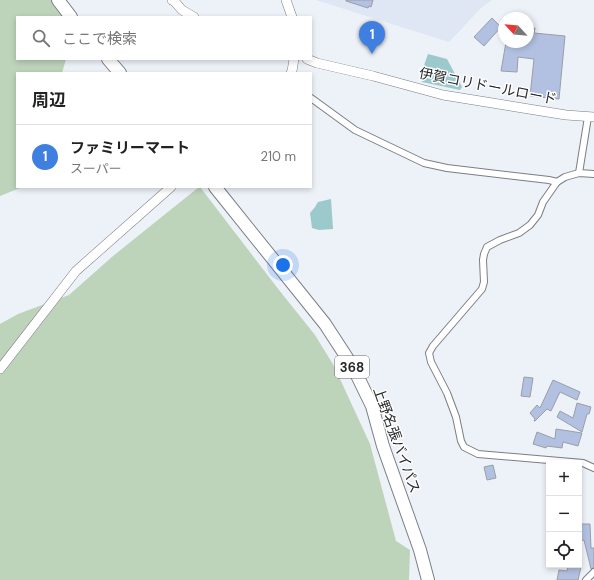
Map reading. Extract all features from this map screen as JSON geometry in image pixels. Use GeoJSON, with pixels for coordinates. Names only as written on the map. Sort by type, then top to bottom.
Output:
{"type":"FeatureCollection","features":[{"type":"Feature","properties":{"kind":"highway"},"geometry":{"type":"LineString","coordinates":[[58,0],[70,16]]}},
{"type":"Feature","properties":{"kind":"highway"},"geometry":{"type":"LineString","coordinates":[[109,60],[119,72]]}},
{"type":"Feature","properties":{"kind":"highway","name":"上野名張バイパス"},"geometry":{"type":"LineString","coordinates":[[216,188],[325,324],[352,367],[372,406],[383,446],[420,550],[428,580]]}},
{"type":"Feature","properties":{"kind":"street"},"geometry":{"type":"LineString","coordinates":[[172,0],[182,10],[192,16]]}},
{"type":"Feature","properties":{"kind":"street"},"geometry":{"type":"LineString","coordinates":[[286,0],[292,16]]}},
{"type":"Feature","properties":{"kind":"street"},"geometry":{"type":"LineString","coordinates":[[292,72],[294,60]]}},
{"type":"Feature","properties":{"kind":"street","name":"伊賀コリドールロード"},"geometry":{"type":"LineString","coordinates":[[310,60],[443,95],[566,115],[591,117]]}},
{"type":"Feature","properties":{"kind":"street"},"geometry":{"type":"LineString","coordinates":[[312,99],[355,130],[424,163],[447,168],[557,182]]}},
{"type":"Feature","properties":{"kind":"street"},"geometry":{"type":"LineString","coordinates":[[579,172],[591,117]]}},
{"type":"Feature","properties":{"kind":"street"},"geometry":{"type":"LineString","coordinates":[[594,174],[579,172],[565,177],[557,182],[543,202],[538,215],[530,225],[519,233],[500,240],[487,247],[482,260],[484,282],[482,289],[433,346],[429,353],[431,362],[447,393],[456,417],[461,441],[464,447],[478,454],[583,463],[594,468]]}},
{"type":"Feature","properties":{"kind":"street"},"geometry":{"type":"LineString","coordinates":[[0,369],[76,271],[170,188]]}},
{"type":"Feature","properties":{"kind":"street"},"geometry":{"type":"LineString","coordinates":[[586,580],[594,572]]}},
{"type":"Feature","properties":{"kind":"shaded area"},"geometry":{"type":"Polygon","coordinates":[[[316,0],[492,0],[481,8],[449,42],[316,0]]]}},
{"type":"Feature","properties":{"kind":"green space"},"geometry":{"type":"Polygon","coordinates":[[[0,0],[60,0],[64,16],[16,16],[16,60],[66,60],[62,72],[16,72],[16,188],[20,188],[0,196],[0,0]]]}},
{"type":"Feature","properties":{"kind":"green space"},"geometry":{"type":"Polygon","coordinates":[[[198,188],[201,188],[315,335],[334,366],[370,444],[396,541],[410,550],[409,580],[0,580],[0,324],[18,314],[69,295],[113,256],[198,188]]]}},
{"type":"Feature","properties":{"kind":"water"},"geometry":{"type":"Polygon","coordinates":[[[428,54],[447,59],[462,87],[460,90],[422,82],[420,77],[428,54]]]}},
{"type":"Feature","properties":{"kind":"water"},"geometry":{"type":"Polygon","coordinates":[[[331,199],[333,229],[319,230],[312,228],[310,213],[318,202],[331,199]]]}},
{"type":"Feature","properties":{"kind":"building"},"geometry":{"type":"Polygon","coordinates":[[[346,0],[373,0],[371,7],[369,6],[368,8],[346,0]]]}},
{"type":"Feature","properties":{"kind":"building"},"geometry":{"type":"Polygon","coordinates":[[[492,18],[498,24],[498,30],[484,46],[474,37],[492,18]]]}},
{"type":"Feature","properties":{"kind":"building"},"geometry":{"type":"Polygon","coordinates":[[[534,33],[565,36],[559,99],[530,96],[534,59],[518,57],[517,72],[501,71],[505,48],[534,48],[534,33]]]}},
{"type":"Feature","properties":{"kind":"building"},"geometry":{"type":"Polygon","coordinates":[[[524,377],[533,378],[530,397],[521,396],[524,377]]]}},
{"type":"Feature","properties":{"kind":"building"},"geometry":{"type":"Polygon","coordinates":[[[553,380],[580,392],[577,400],[560,392],[551,411],[547,409],[534,421],[535,419],[530,413],[537,405],[540,408],[553,380]]]}},
{"type":"Feature","properties":{"kind":"building"},"geometry":{"type":"Polygon","coordinates":[[[577,403],[591,407],[589,414],[587,414],[582,432],[557,417],[560,411],[573,418],[577,403]]]}},
{"type":"Feature","properties":{"kind":"building"},"geometry":{"type":"Polygon","coordinates":[[[556,429],[582,433],[578,446],[563,442],[562,448],[547,446],[546,448],[533,444],[537,432],[555,439],[556,429]]]}},
{"type":"Feature","properties":{"kind":"building"},"geometry":{"type":"Polygon","coordinates":[[[493,465],[496,478],[487,480],[484,467],[493,465]]]}},
{"type":"Feature","properties":{"kind":"building"},"geometry":{"type":"Polygon","coordinates":[[[582,524],[590,524],[591,548],[594,548],[594,568],[591,569],[584,540],[582,540],[582,524]]]}},
{"type":"Feature","properties":{"kind":"building"},"geometry":{"type":"Polygon","coordinates":[[[568,568],[581,568],[578,580],[557,580],[559,570],[567,571],[568,568]]]}},
{"type":"Feature","properties":{"kind":"place","name":"ファミリーマート"},"geometry":{"type":"Point","coordinates":[372,54]}}]}
